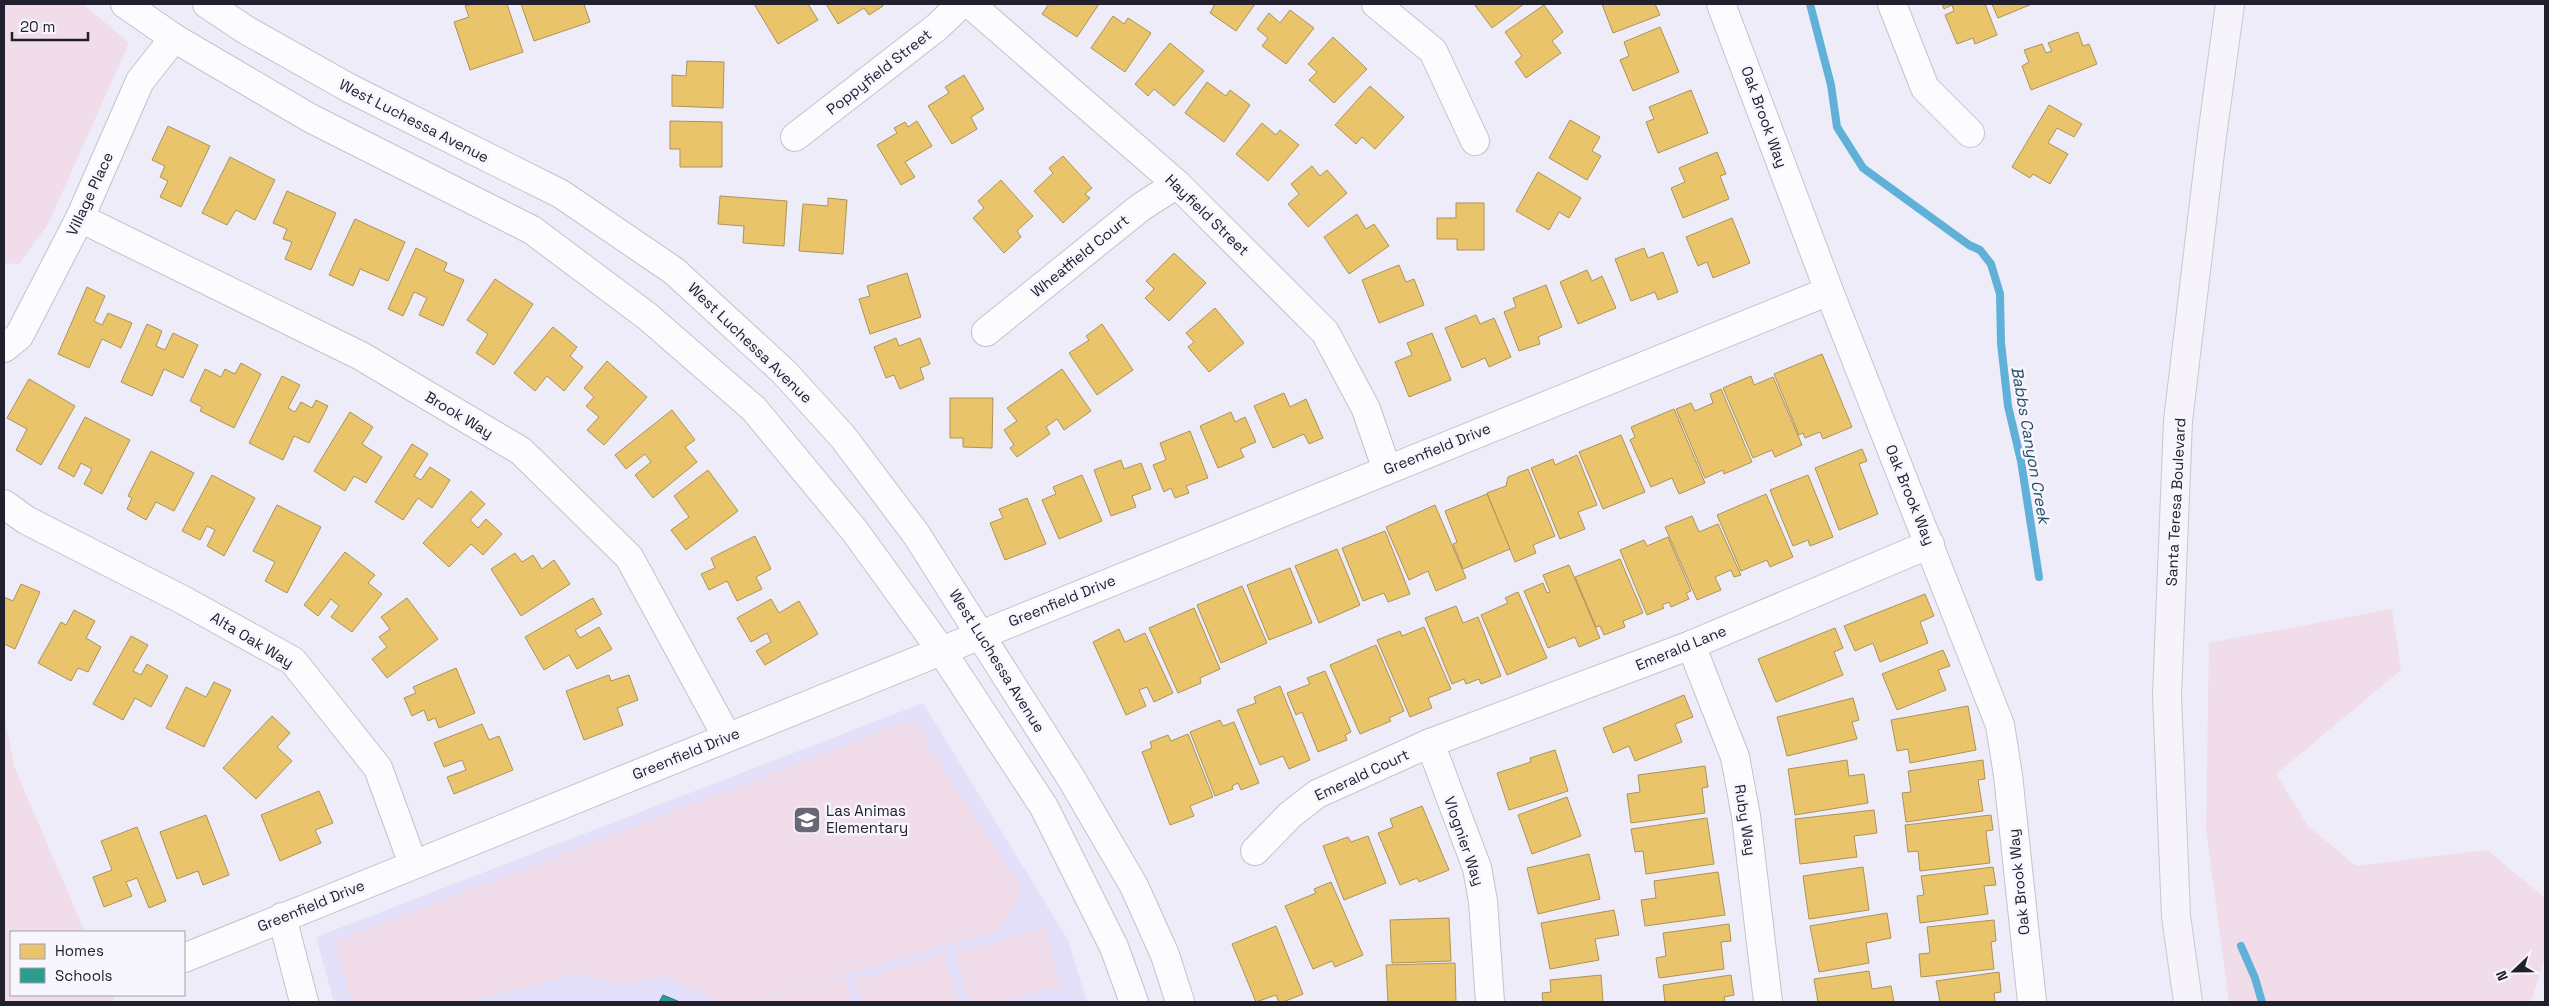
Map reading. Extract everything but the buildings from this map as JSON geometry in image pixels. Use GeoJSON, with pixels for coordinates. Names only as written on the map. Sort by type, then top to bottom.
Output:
{"type":"FeatureCollection","features":[{"type":"Feature","properties":{"kind":"main road","name":"Santa Teresa Boulevard"},"geometry":{"type":"LineString","coordinates":[[2188,1002],[2176,916],[2167,695],[2178,441],[2210,146],[2230,4]]}},
{"type":"Feature","properties":{"kind":"street"},"geometry":{"type":"LineString","coordinates":[[125,4],[174,38],[310,118],[532,230],[647,316],[754,409],[854,530],[941,650],[1044,807],[1114,947],[1134,1002]]}},
{"type":"Feature","properties":{"kind":"street","name":"West Luchessa Avenue"},"geometry":{"type":"LineString","coordinates":[[207,4],[246,30],[349,88],[561,194],[674,271],[784,372],[843,436],[916,534],[1070,778],[1134,886],[1164,955],[1180,1002]]}},
{"type":"Feature","properties":{"kind":"street","name":"Poppyfield Street"},"geometry":{"type":"LineString","coordinates":[[795,137],[937,26],[961,4]]}},
{"type":"Feature","properties":{"kind":"street","name":"Hayfield Street"},"geometry":{"type":"LineString","coordinates":[[970,4],[1177,184],[1325,332],[1366,409],[1387,470]]}},
{"type":"Feature","properties":{"kind":"street"},"geometry":{"type":"LineString","coordinates":[[1376,4],[1433,51],[1475,141]]}},
{"type":"Feature","properties":{"kind":"street","name":"Oak Brook Way"},"geometry":{"type":"LineString","coordinates":[[1721,4],[1829,291],[2000,725],[2008,776],[2032,1002]]}},
{"type":"Feature","properties":{"kind":"street"},"geometry":{"type":"LineString","coordinates":[[1892,4],[1924,88],[1970,133]]}},
{"type":"Feature","properties":{"kind":"street","name":"Village Place"},"geometry":{"type":"LineString","coordinates":[[9,335],[80,218],[140,81],[174,38]]}},
{"type":"Feature","properties":{"kind":"street","name":"Wheatfield Court"},"geometry":{"type":"LineString","coordinates":[[986,332],[1141,207],[1177,184]]}},
{"type":"Feature","properties":{"kind":"street","name":"Brook Way"},"geometry":{"type":"LineString","coordinates":[[80,218],[361,356],[521,451],[629,557],[727,737]]}},
{"type":"Feature","properties":{"kind":"street","name":"Greenfield Drive"},"geometry":{"type":"LineString","coordinates":[[185,958],[1829,291]]}},
{"type":"Feature","properties":{"kind":"street","name":"Alta Oak Way"},"geometry":{"type":"LineString","coordinates":[[4,504],[26,520],[183,600],[293,661],[378,768],[413,864]]}},
{"type":"Feature","properties":{"kind":"street","name":"Emerald Lane"},"geometry":{"type":"LineString","coordinates":[[1430,744],[1692,645],[1930,544]]}},
{"type":"Feature","properties":{"kind":"street","name":"Ruby Way"},"geometry":{"type":"LineString","coordinates":[[1692,645],[1734,757],[1746,816],[1768,1002]]}},
{"type":"Feature","properties":{"kind":"street","name":"Emerald Court"},"geometry":{"type":"LineString","coordinates":[[1254,851],[1290,815],[1317,794],[1430,744]]}},
{"type":"Feature","properties":{"kind":"street","name":"Vlognier Way"},"geometry":{"type":"LineString","coordinates":[[1430,744],[1477,868],[1483,901],[1490,1002]]}},
{"type":"Feature","properties":{"kind":"street"},"geometry":{"type":"LineString","coordinates":[[282,917],[304,1002]]}},
{"type":"Feature","properties":{"kind":"shaded area"},"geometry":{"type":"Polygon","coordinates":[[[4,4],[83,4],[129,43],[48,224],[19,264],[4,263],[4,4]]]}},
{"type":"Feature","properties":{"kind":"shaded area"},"geometry":{"type":"Polygon","coordinates":[[[2392,609],[2401,670],[2276,774],[2308,826],[2356,866],[2487,850],[2545,898],[2545,957],[2531,1002],[2229,1002],[2206,829],[2209,643],[2392,609]]]}},
{"type":"Feature","properties":{"kind":"shaded area","name":"Las Animas Elementary"},"geometry":{"type":"Polygon","coordinates":[[[923,703],[1068,940],[1087,1002],[334,1002],[316,937],[923,703]]]}},
{"type":"Feature","properties":{"kind":"shaded area"},"geometry":{"type":"Polygon","coordinates":[[[4,715],[15,769],[85,931],[10,931],[10,996],[112,996],[115,1002],[4,1002],[4,715]]]}},
{"type":"Feature","properties":{"kind":"shaded area","name":"Las Animas Elementary"},"geometry":{"type":"Polygon","coordinates":[[[912,720],[1021,887],[1001,929],[749,1002],[720,1002],[665,976],[614,985],[581,973],[466,1002],[352,1002],[334,942],[912,720]]]}},
{"type":"Feature","properties":{"kind":"shaded area"},"geometry":{"type":"Polygon","coordinates":[[[1044,928],[1061,985],[999,1002],[969,1002],[955,953],[1044,928]]]}},
{"type":"Feature","properties":{"kind":"shaded area"},"geometry":{"type":"Polygon","coordinates":[[[944,954],[958,1002],[862,1002],[855,980],[944,954]]]}},
{"type":"Feature","properties":{"kind":"shaded area"},"geometry":{"type":"Polygon","coordinates":[[[844,977],[851,1002],[753,1002],[844,977]]]}},
{"type":"Feature","properties":{"kind":"waterway","name":"Babbs Canyon Creek"},"geometry":{"type":"LineString","coordinates":[[1810,4],[1831,85],[1837,127],[1863,168],[1969,245],[1980,250],[1991,264],[2000,294],[2001,343],[2008,406],[2021,461],[2039,577]]}},
{"type":"Feature","properties":{"kind":"waterway","name":"Babbs Canyon Creek"},"geometry":{"type":"LineString","coordinates":[[2241,946],[2255,978],[2262,1002]]}},
{"type":"Feature","properties":{"kind":"place","name":"Las Animas Elementary"},"geometry":{"type":"Point","coordinates":[807,820]}}]}
